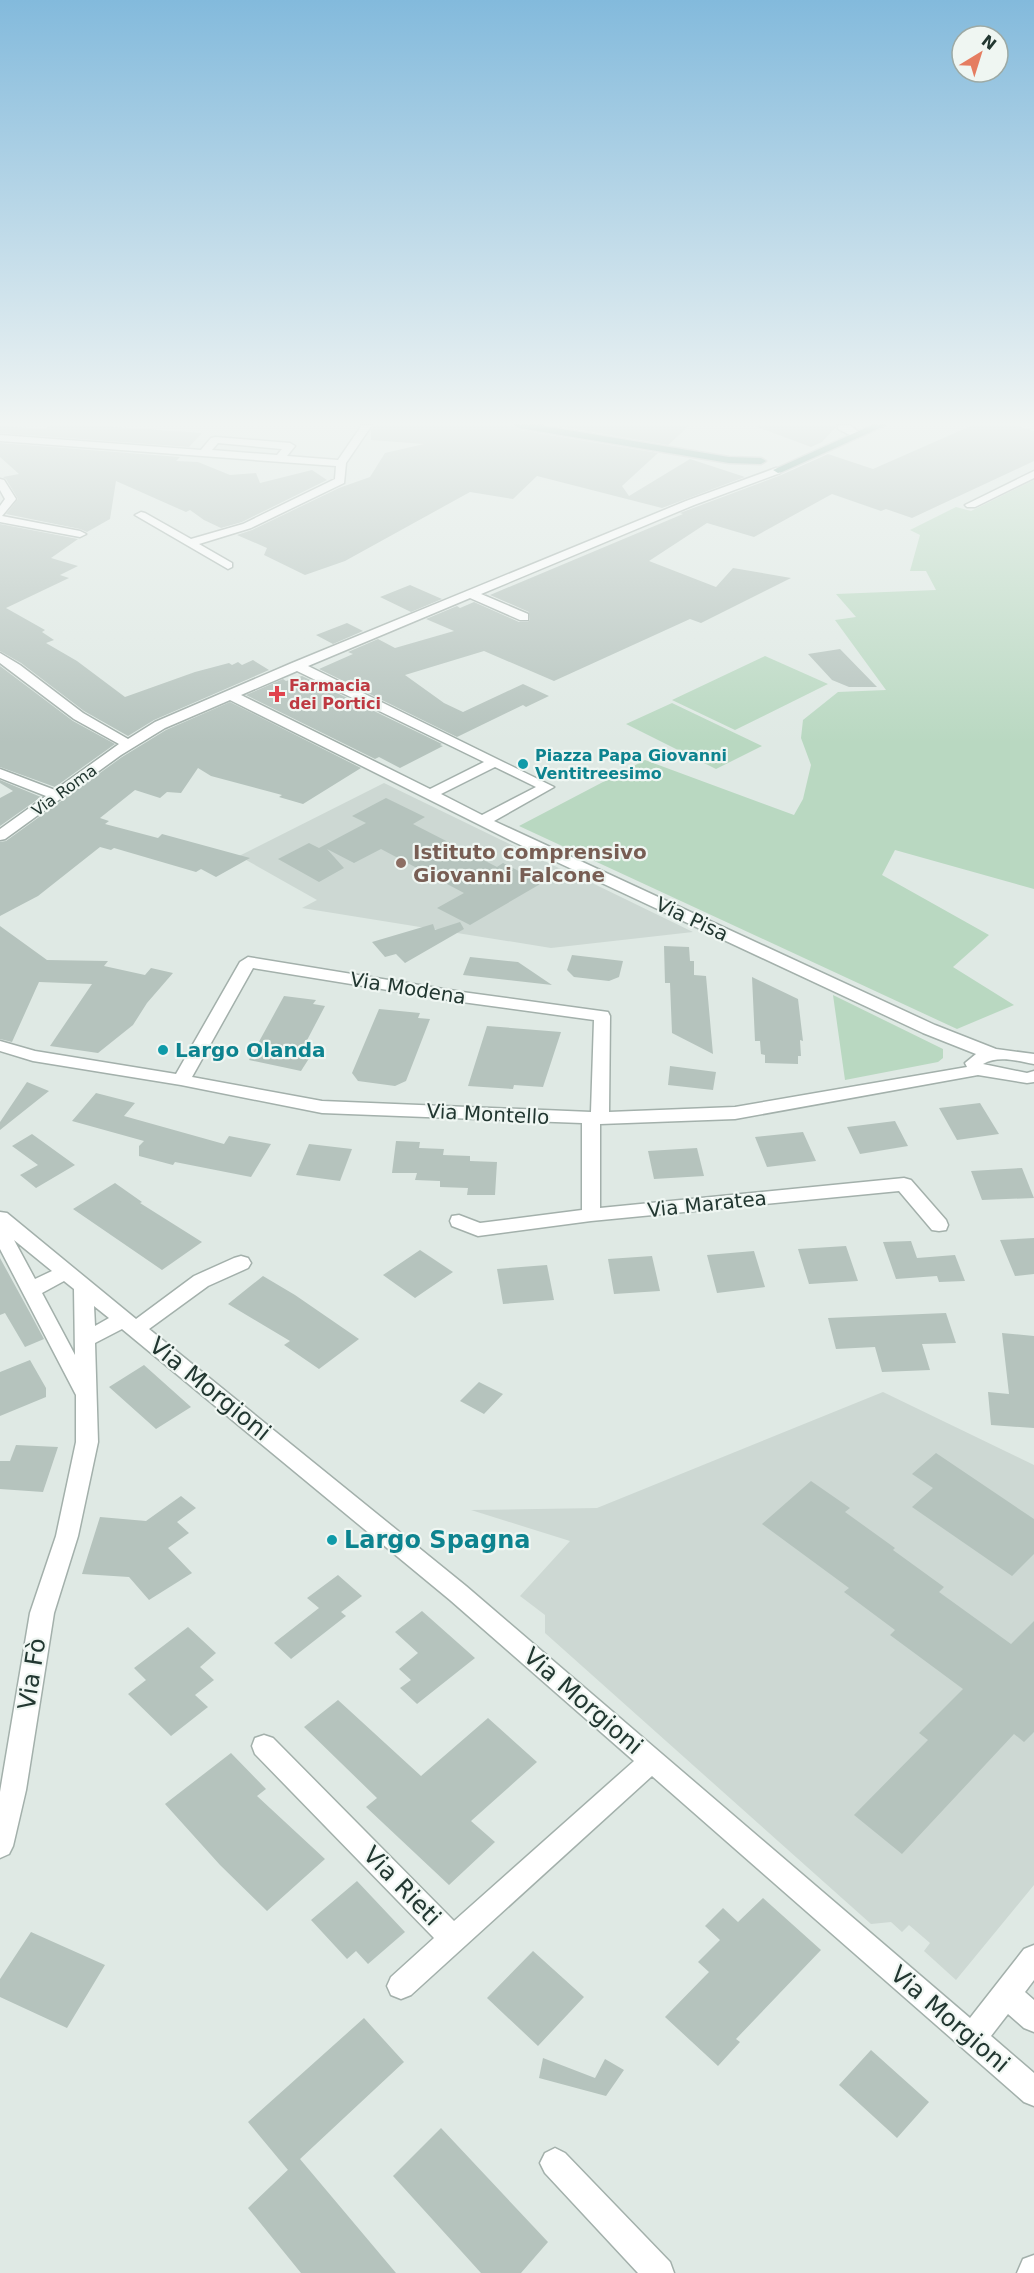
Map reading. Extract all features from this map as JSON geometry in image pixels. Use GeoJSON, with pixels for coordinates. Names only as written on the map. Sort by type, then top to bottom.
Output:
{"type":"FeatureCollection","features":[{"type":"Feature","properties":{"kind":"street"},"geometry":{"type":"LineString","coordinates":[[64,531],[80,534]]}},
{"type":"Feature","properties":{"kind":"street"},"geometry":{"type":"LineString","coordinates":[[169,531],[228,565]]}},
{"type":"Feature","properties":{"kind":"street"},"geometry":{"type":"LineString","coordinates":[[189,543],[230,531]]}},
{"type":"Feature","properties":{"kind":"street","name":"Via Roma"},"geometry":{"type":"LineString","coordinates":[[0,836],[6,823],[56,795],[160,725],[624,531]]}},
{"type":"Feature","properties":{"kind":"street"},"geometry":{"type":"LineString","coordinates":[[470,594],[524,617]]}},
{"type":"Feature","properties":{"kind":"street"},"geometry":{"type":"LineString","coordinates":[[0,657],[69,708],[115,739],[129,744]]}},
{"type":"Feature","properties":{"kind":"street"},"geometry":{"type":"LineString","coordinates":[[297,666],[547,787],[482,821]]}},
{"type":"Feature","properties":{"kind":"street","name":"Via Pisa"},"geometry":{"type":"LineString","coordinates":[[231,695],[482,821],[929,1029],[990,1053],[1034,1059]]}},
{"type":"Feature","properties":{"kind":"street"},"geometry":{"type":"LineString","coordinates":[[429,795],[495,762]]}},
{"type":"Feature","properties":{"kind":"street"},"geometry":{"type":"LineString","coordinates":[[0,773],[56,795]]}},
{"type":"Feature","properties":{"kind":"street","name":"Via Modena"},"geometry":{"type":"LineString","coordinates":[[181,1080],[248,962],[462,997],[602,1016],[595,1118]]}},
{"type":"Feature","properties":{"kind":"street","name":"Via Pisa"},"geometry":{"type":"LineString","coordinates":[[929,1029],[975,1066]]}},
{"type":"Feature","properties":{"kind":"street","name":"Via Montello"},"geometry":{"type":"LineString","coordinates":[[0,1046],[33,1056],[181,1080],[322,1107],[595,1118],[735,1113],[966,1073],[975,1066]]}},
{"type":"Feature","properties":{"kind":"street"},"geometry":{"type":"LineString","coordinates":[[990,1053],[979,1058],[975,1066],[1032,1078]]}},
{"type":"Feature","properties":{"kind":"street"},"geometry":{"type":"LineString","coordinates":[[591,1215],[595,1118]]}},
{"type":"Feature","properties":{"kind":"street","name":"Via Maratea"},"geometry":{"type":"LineString","coordinates":[[459,1221],[478,1230],[591,1215],[904,1184],[939,1225]]}},
{"type":"Feature","properties":{"kind":"street","name":"Via Morgioni"},"geometry":{"type":"LineString","coordinates":[[0,1218],[458,1593],[973,2037],[1031,2081]]}},
{"type":"Feature","properties":{"kind":"street"},"geometry":{"type":"LineString","coordinates":[[0,1231],[88,1397]]}},
{"type":"Feature","properties":{"kind":"street"},"geometry":{"type":"LineString","coordinates":[[85,1340],[130,1324],[201,1281],[241,1263]]}},
{"type":"Feature","properties":{"kind":"street"},"geometry":{"type":"LineString","coordinates":[[31,1290],[66,1272]]}},
{"type":"Feature","properties":{"kind":"street","name":"Via Fò"},"geometry":{"type":"LineString","coordinates":[[0,1846],[13,1790],[42,1613],[75,1505],[87,1442],[88,1397],[84,1287]]}},
{"type":"Feature","properties":{"kind":"street","name":"Via Rieti"},"geometry":{"type":"LineString","coordinates":[[264,1746],[453,1939],[652,1760]]}},
{"type":"Feature","properties":{"kind":"street"},"geometry":{"type":"LineString","coordinates":[[401,1986],[453,1939]]}},
{"type":"Feature","properties":{"kind":"street"},"geometry":{"type":"LineString","coordinates":[[973,2037],[1034,1958]]}},
{"type":"Feature","properties":{"kind":"street"},"geometry":{"type":"LineString","coordinates":[[1006,1995],[1034,2018]]}},
{"type":"Feature","properties":{"kind":"street"},"geometry":{"type":"LineString","coordinates":[[555,2163],[659,2273]]}},
{"type":"Feature","properties":{"kind":"shaded area","name":"Istituto comprensivo Giovanni Falcone"},"geometry":{"type":"Polygon","coordinates":[[[384,783],[565,871],[574,878],[588,881],[693,932],[551,948],[302,908],[317,900],[239,856],[384,783]]]}},
{"type":"Feature","properties":{"kind":"shaded area"},"geometry":{"type":"Polygon","coordinates":[[[883,1392],[1034,1465],[1034,1885],[956,1980],[924,1951],[930,1943],[909,1925],[902,1932],[891,1922],[871,1924],[545,1633],[545,1615],[520,1596],[570,1541],[471,1510],[597,1508],[883,1392]]]}},
{"type":"Feature","properties":{"kind":"green space"},"geometry":{"type":"Polygon","coordinates":[[[912,531],[1034,531],[1034,889],[895,850],[882,875],[989,935],[953,967],[1014,1005],[957,1029],[519,826],[645,760],[794,815],[803,799],[811,765],[801,738],[803,720],[838,692],[886,690],[835,620],[856,617],[836,594],[936,590],[926,571],[910,571],[920,535],[912,531]]]}},
{"type":"Feature","properties":{"kind":"green space"},"geometry":{"type":"Polygon","coordinates":[[[765,656],[828,684],[735,730],[672,700],[765,656]]]}},
{"type":"Feature","properties":{"kind":"green space"},"geometry":{"type":"Polygon","coordinates":[[[672,703],[762,746],[716,769],[626,724],[672,703]]]}},
{"type":"Feature","properties":{"kind":"green space"},"geometry":{"type":"Polygon","coordinates":[[[833,995],[943,1049],[943,1058],[938,1062],[845,1080],[833,995]]]}},
{"type":"Feature","properties":{"kind":"building"},"geometry":{"type":"Polygon","coordinates":[[[0,531],[37,531],[78,539],[51,558],[78,566],[60,575],[69,578],[6,608],[45,630],[42,632],[54,640],[46,643],[77,661],[125,697],[195,672],[229,663],[232,665],[238,662],[242,665],[253,660],[269,670],[154,720],[128,736],[84,711],[21,663],[0,651],[0,531]]]}},
{"type":"Feature","properties":{"kind":"building"},"geometry":{"type":"Polygon","coordinates":[[[249,531],[399,531],[345,561],[305,575],[264,555],[267,548],[237,535],[249,531]]]}},
{"type":"Feature","properties":{"kind":"building"},"geometry":{"type":"Polygon","coordinates":[[[642,531],[695,531],[649,561],[716,587],[733,568],[791,578],[701,623],[690,619],[554,681],[484,651],[405,675],[444,703],[463,712],[523,684],[549,696],[526,707],[523,705],[457,737],[319,669],[353,654],[348,652],[378,639],[395,648],[454,631],[426,619],[457,606],[460,608],[474,602],[519,622],[530,620],[529,612],[490,595],[642,531]]]}},
{"type":"Feature","properties":{"kind":"building"},"geometry":{"type":"Polygon","coordinates":[[[734,531],[765,531],[754,537],[734,531]]]}},
{"type":"Feature","properties":{"kind":"building"},"geometry":{"type":"Polygon","coordinates":[[[410,585],[442,599],[411,612],[380,597],[410,585]]]}},
{"type":"Feature","properties":{"kind":"building"},"geometry":{"type":"Polygon","coordinates":[[[347,623],[363,631],[333,644],[316,635],[347,623]]]}},
{"type":"Feature","properties":{"kind":"building"},"geometry":{"type":"Polygon","coordinates":[[[840,649],[877,687],[849,687],[832,680],[808,654],[840,649]]]}},
{"type":"Feature","properties":{"kind":"building"},"geometry":{"type":"Polygon","coordinates":[[[0,666],[73,721],[115,744],[55,787],[0,767],[0,666]]]}},
{"type":"Feature","properties":{"kind":"building"},"geometry":{"type":"Polygon","coordinates":[[[302,676],[443,746],[400,768],[379,757],[375,759],[246,695],[283,679],[286,681],[302,676]]]}},
{"type":"Feature","properties":{"kind":"building"},"geometry":{"type":"Polygon","coordinates":[[[230,702],[361,768],[303,804],[279,797],[282,795],[211,776],[198,768],[181,793],[167,792],[160,798],[135,790],[100,818],[109,821],[105,824],[158,838],[162,834],[250,858],[216,877],[201,869],[196,872],[114,848],[111,850],[100,847],[38,896],[0,916],[0,842],[6,841],[122,757],[166,730],[230,702]]]}},
{"type":"Feature","properties":{"kind":"building"},"geometry":{"type":"Polygon","coordinates":[[[0,780],[41,797],[0,826],[0,798],[13,791],[0,783],[0,780]]]}},
{"type":"Feature","properties":{"kind":"building"},"geometry":{"type":"Polygon","coordinates":[[[386,798],[425,817],[413,824],[497,867],[503,863],[542,883],[470,925],[437,908],[464,893],[381,849],[354,863],[327,849],[344,868],[319,882],[278,859],[309,843],[319,848],[366,823],[352,816],[386,798]]]}},
{"type":"Feature","properties":{"kind":"building"},"geometry":{"type":"Polygon","coordinates":[[[460,922],[464,929],[405,963],[396,954],[385,957],[372,942],[433,924],[435,930],[460,922]]]}},
{"type":"Feature","properties":{"kind":"building"},"geometry":{"type":"Polygon","coordinates":[[[0,926],[47,960],[108,961],[104,966],[145,975],[151,968],[173,973],[147,1003],[133,1025],[98,1053],[50,1046],[92,984],[39,982],[12,1042],[0,1039],[0,926]]]}},
{"type":"Feature","properties":{"kind":"building"},"geometry":{"type":"Polygon","coordinates":[[[664,946],[689,947],[690,961],[694,961],[694,975],[706,976],[713,1054],[672,1033],[670,983],[665,983],[664,946]]]}},
{"type":"Feature","properties":{"kind":"building"},"geometry":{"type":"Polygon","coordinates":[[[572,955],[623,961],[619,977],[609,981],[574,977],[567,970],[572,955]]]}},
{"type":"Feature","properties":{"kind":"building"},"geometry":{"type":"Polygon","coordinates":[[[470,957],[518,962],[552,985],[463,975],[470,957]]]}},
{"type":"Feature","properties":{"kind":"building"},"geometry":{"type":"Polygon","coordinates":[[[752,977],[798,999],[803,1041],[800,1040],[801,1056],[798,1056],[798,1064],[765,1063],[765,1055],[761,1054],[760,1041],[755,1041],[752,977]]]}},
{"type":"Feature","properties":{"kind":"building"},"geometry":{"type":"Polygon","coordinates":[[[284,996],[316,1000],[313,1004],[325,1006],[305,1044],[317,1046],[301,1071],[249,1060],[284,996]]]}},
{"type":"Feature","properties":{"kind":"building"},"geometry":{"type":"Polygon","coordinates":[[[379,1009],[420,1013],[418,1018],[430,1019],[406,1081],[395,1086],[358,1081],[352,1073],[379,1009]]]}},
{"type":"Feature","properties":{"kind":"building"},"geometry":{"type":"Polygon","coordinates":[[[487,1026],[561,1032],[543,1087],[514,1085],[513,1089],[468,1086],[487,1026]]]}},
{"type":"Feature","properties":{"kind":"building"},"geometry":{"type":"Polygon","coordinates":[[[670,1066],[716,1072],[713,1090],[668,1085],[670,1066]]]}},
{"type":"Feature","properties":{"kind":"building"},"geometry":{"type":"Polygon","coordinates":[[[27,1082],[49,1091],[0,1130],[0,1122],[27,1082]]]}},
{"type":"Feature","properties":{"kind":"building"},"geometry":{"type":"Polygon","coordinates":[[[96,1093],[135,1103],[124,1116],[224,1144],[229,1136],[271,1144],[251,1177],[175,1162],[173,1165],[139,1156],[139,1146],[144,1141],[72,1121],[96,1093]]]}},
{"type":"Feature","properties":{"kind":"building"},"geometry":{"type":"Polygon","coordinates":[[[980,1103],[999,1134],[957,1140],[939,1108],[980,1103]]]}},
{"type":"Feature","properties":{"kind":"building"},"geometry":{"type":"Polygon","coordinates":[[[895,1121],[908,1146],[860,1154],[847,1127],[895,1121]]]}},
{"type":"Feature","properties":{"kind":"building"},"geometry":{"type":"Polygon","coordinates":[[[803,1132],[816,1161],[767,1167],[755,1137],[803,1132]]]}},
{"type":"Feature","properties":{"kind":"building"},"geometry":{"type":"Polygon","coordinates":[[[32,1134],[75,1165],[36,1188],[20,1175],[38,1165],[12,1146],[32,1134]]]}},
{"type":"Feature","properties":{"kind":"building"},"geometry":{"type":"Polygon","coordinates":[[[396,1141],[420,1142],[419,1148],[444,1149],[443,1155],[470,1156],[470,1161],[497,1162],[495,1195],[467,1195],[468,1188],[440,1187],[440,1181],[415,1180],[417,1173],[392,1173],[396,1141]]]}},
{"type":"Feature","properties":{"kind":"building"},"geometry":{"type":"Polygon","coordinates":[[[309,1144],[352,1149],[340,1181],[296,1175],[309,1144]]]}},
{"type":"Feature","properties":{"kind":"building"},"geometry":{"type":"Polygon","coordinates":[[[697,1148],[704,1176],[654,1179],[648,1151],[697,1148]]]}},
{"type":"Feature","properties":{"kind":"building"},"geometry":{"type":"Polygon","coordinates":[[[1022,1168],[1034,1198],[982,1200],[971,1171],[1022,1168]]]}},
{"type":"Feature","properties":{"kind":"building"},"geometry":{"type":"Polygon","coordinates":[[[115,1183],[142,1202],[140,1203],[202,1242],[162,1270],[73,1209],[115,1183]]]}},
{"type":"Feature","properties":{"kind":"building"},"geometry":{"type":"Polygon","coordinates":[[[1034,1238],[1034,1274],[1015,1276],[1000,1240],[1034,1238]]]}},
{"type":"Feature","properties":{"kind":"building"},"geometry":{"type":"Polygon","coordinates":[[[911,1241],[917,1258],[955,1255],[965,1281],[939,1282],[937,1276],[896,1279],[883,1242],[911,1241]]]}},
{"type":"Feature","properties":{"kind":"building"},"geometry":{"type":"Polygon","coordinates":[[[846,1246],[858,1281],[809,1284],[798,1249],[846,1246]]]}},
{"type":"Feature","properties":{"kind":"building"},"geometry":{"type":"Polygon","coordinates":[[[420,1250],[453,1272],[415,1298],[383,1275],[420,1250]]]}},
{"type":"Feature","properties":{"kind":"building"},"geometry":{"type":"Polygon","coordinates":[[[754,1251],[765,1287],[717,1293],[707,1255],[754,1251]]]}},
{"type":"Feature","properties":{"kind":"building"},"geometry":{"type":"Polygon","coordinates":[[[652,1256],[660,1291],[614,1294],[608,1259],[652,1256]]]}},
{"type":"Feature","properties":{"kind":"building"},"geometry":{"type":"Polygon","coordinates":[[[0,1258],[44,1339],[25,1347],[5,1313],[0,1315],[0,1258]]]}},
{"type":"Feature","properties":{"kind":"building"},"geometry":{"type":"Polygon","coordinates":[[[547,1265],[554,1300],[503,1304],[497,1269],[547,1265]]]}},
{"type":"Feature","properties":{"kind":"building"},"geometry":{"type":"Polygon","coordinates":[[[263,1276],[359,1339],[319,1369],[284,1345],[290,1341],[228,1304],[263,1276]]]}},
{"type":"Feature","properties":{"kind":"building"},"geometry":{"type":"Polygon","coordinates":[[[946,1313],[956,1343],[922,1344],[930,1370],[882,1372],[875,1347],[836,1349],[828,1318],[946,1313]]]}},
{"type":"Feature","properties":{"kind":"building"},"geometry":{"type":"Polygon","coordinates":[[[1002,1333],[1034,1336],[1034,1428],[991,1425],[988,1392],[1009,1394],[1002,1333]]]}},
{"type":"Feature","properties":{"kind":"building"},"geometry":{"type":"Polygon","coordinates":[[[30,1360],[46,1388],[46,1397],[0,1416],[0,1372],[30,1360]]]}},
{"type":"Feature","properties":{"kind":"building"},"geometry":{"type":"Polygon","coordinates":[[[144,1365],[191,1407],[156,1429],[109,1387],[144,1365]]]}},
{"type":"Feature","properties":{"kind":"building"},"geometry":{"type":"Polygon","coordinates":[[[479,1382],[503,1394],[484,1414],[460,1401],[479,1382]]]}},
{"type":"Feature","properties":{"kind":"building"},"geometry":{"type":"Polygon","coordinates":[[[16,1445],[58,1447],[43,1492],[0,1489],[0,1461],[10,1461],[16,1445]]]}},
{"type":"Feature","properties":{"kind":"building"},"geometry":{"type":"Polygon","coordinates":[[[936,1453],[1034,1519],[1034,1554],[1012,1576],[912,1507],[933,1488],[912,1474],[936,1453]]]}},
{"type":"Feature","properties":{"kind":"building"},"geometry":{"type":"Polygon","coordinates":[[[811,1481],[850,1508],[845,1512],[944,1587],[939,1592],[1011,1644],[1034,1621],[1034,1732],[1024,1742],[1014,1734],[902,1854],[854,1815],[928,1740],[919,1733],[963,1689],[890,1635],[895,1630],[844,1592],[849,1588],[762,1524],[811,1481]]]}},
{"type":"Feature","properties":{"kind":"building"},"geometry":{"type":"Polygon","coordinates":[[[181,1496],[196,1508],[177,1522],[189,1533],[168,1548],[192,1573],[149,1600],[129,1577],[82,1574],[100,1517],[146,1521],[181,1496]]]}},
{"type":"Feature","properties":{"kind":"building"},"geometry":{"type":"Polygon","coordinates":[[[338,1575],[362,1596],[341,1612],[346,1616],[291,1659],[274,1643],[319,1608],[307,1598],[338,1575]]]}},
{"type":"Feature","properties":{"kind":"building"},"geometry":{"type":"Polygon","coordinates":[[[422,1611],[475,1658],[417,1704],[400,1688],[411,1680],[399,1669],[418,1653],[395,1632],[422,1611]]]}},
{"type":"Feature","properties":{"kind":"building"},"geometry":{"type":"Polygon","coordinates":[[[188,1627],[216,1653],[200,1667],[214,1680],[195,1695],[208,1707],[171,1736],[128,1694],[146,1680],[134,1668],[188,1627]]]}},
{"type":"Feature","properties":{"kind":"building"},"geometry":{"type":"Polygon","coordinates":[[[338,1700],[421,1776],[488,1718],[537,1762],[471,1821],[495,1842],[449,1885],[366,1807],[377,1798],[304,1727],[338,1700]]]}},
{"type":"Feature","properties":{"kind":"building"},"geometry":{"type":"Polygon","coordinates":[[[231,1753],[266,1789],[257,1796],[325,1859],[267,1911],[220,1865],[165,1804],[231,1753]]]}},
{"type":"Feature","properties":{"kind":"building"},"geometry":{"type":"Polygon","coordinates":[[[357,1881],[405,1932],[368,1964],[356,1951],[347,1959],[311,1920],[357,1881]]]}},
{"type":"Feature","properties":{"kind":"building"},"geometry":{"type":"Polygon","coordinates":[[[763,1898],[821,1950],[736,2039],[740,2042],[718,2066],[665,2017],[709,1972],[698,1962],[720,1940],[705,1926],[723,1908],[738,1922],[763,1898]]]}},
{"type":"Feature","properties":{"kind":"building"},"geometry":{"type":"Polygon","coordinates":[[[31,1932],[105,1965],[67,2028],[0,1997],[0,1979],[31,1932]]]}},
{"type":"Feature","properties":{"kind":"building"},"geometry":{"type":"Polygon","coordinates":[[[533,1951],[584,1997],[538,2046],[487,1998],[533,1951]]]}},
{"type":"Feature","properties":{"kind":"building"},"geometry":{"type":"Polygon","coordinates":[[[364,2018],[404,2062],[300,2159],[396,2273],[301,2273],[248,2208],[288,2170],[248,2122],[364,2018]]]}},
{"type":"Feature","properties":{"kind":"building"},"geometry":{"type":"Polygon","coordinates":[[[871,2050],[929,2102],[897,2138],[839,2085],[871,2050]]]}},
{"type":"Feature","properties":{"kind":"building"},"geometry":{"type":"Polygon","coordinates":[[[543,2058],[595,2078],[605,2059],[624,2070],[606,2096],[539,2078],[543,2058]]]}},
{"type":"Feature","properties":{"kind":"building"},"geometry":{"type":"Polygon","coordinates":[[[441,2128],[548,2242],[521,2273],[481,2273],[393,2176],[441,2128]]]}},
{"type":"Feature","properties":{"kind":"place","name":"Farmacia dei Portici"},"geometry":{"type":"Point","coordinates":[277,694]}},
{"type":"Feature","properties":{"kind":"place","name":"Piazza Papa Giovanni Ventitreesimo"},"geometry":{"type":"Point","coordinates":[523,764]}},
{"type":"Feature","properties":{"kind":"place","name":"Istituto comprensivo Giovanni Falcone"},"geometry":{"type":"Point","coordinates":[401,863]}},
{"type":"Feature","properties":{"kind":"place","name":"Largo Olanda"},"geometry":{"type":"Point","coordinates":[163,1050]}},
{"type":"Feature","properties":{"kind":"place","name":"Largo Spagna"},"geometry":{"type":"Point","coordinates":[332,1540]}}]}
